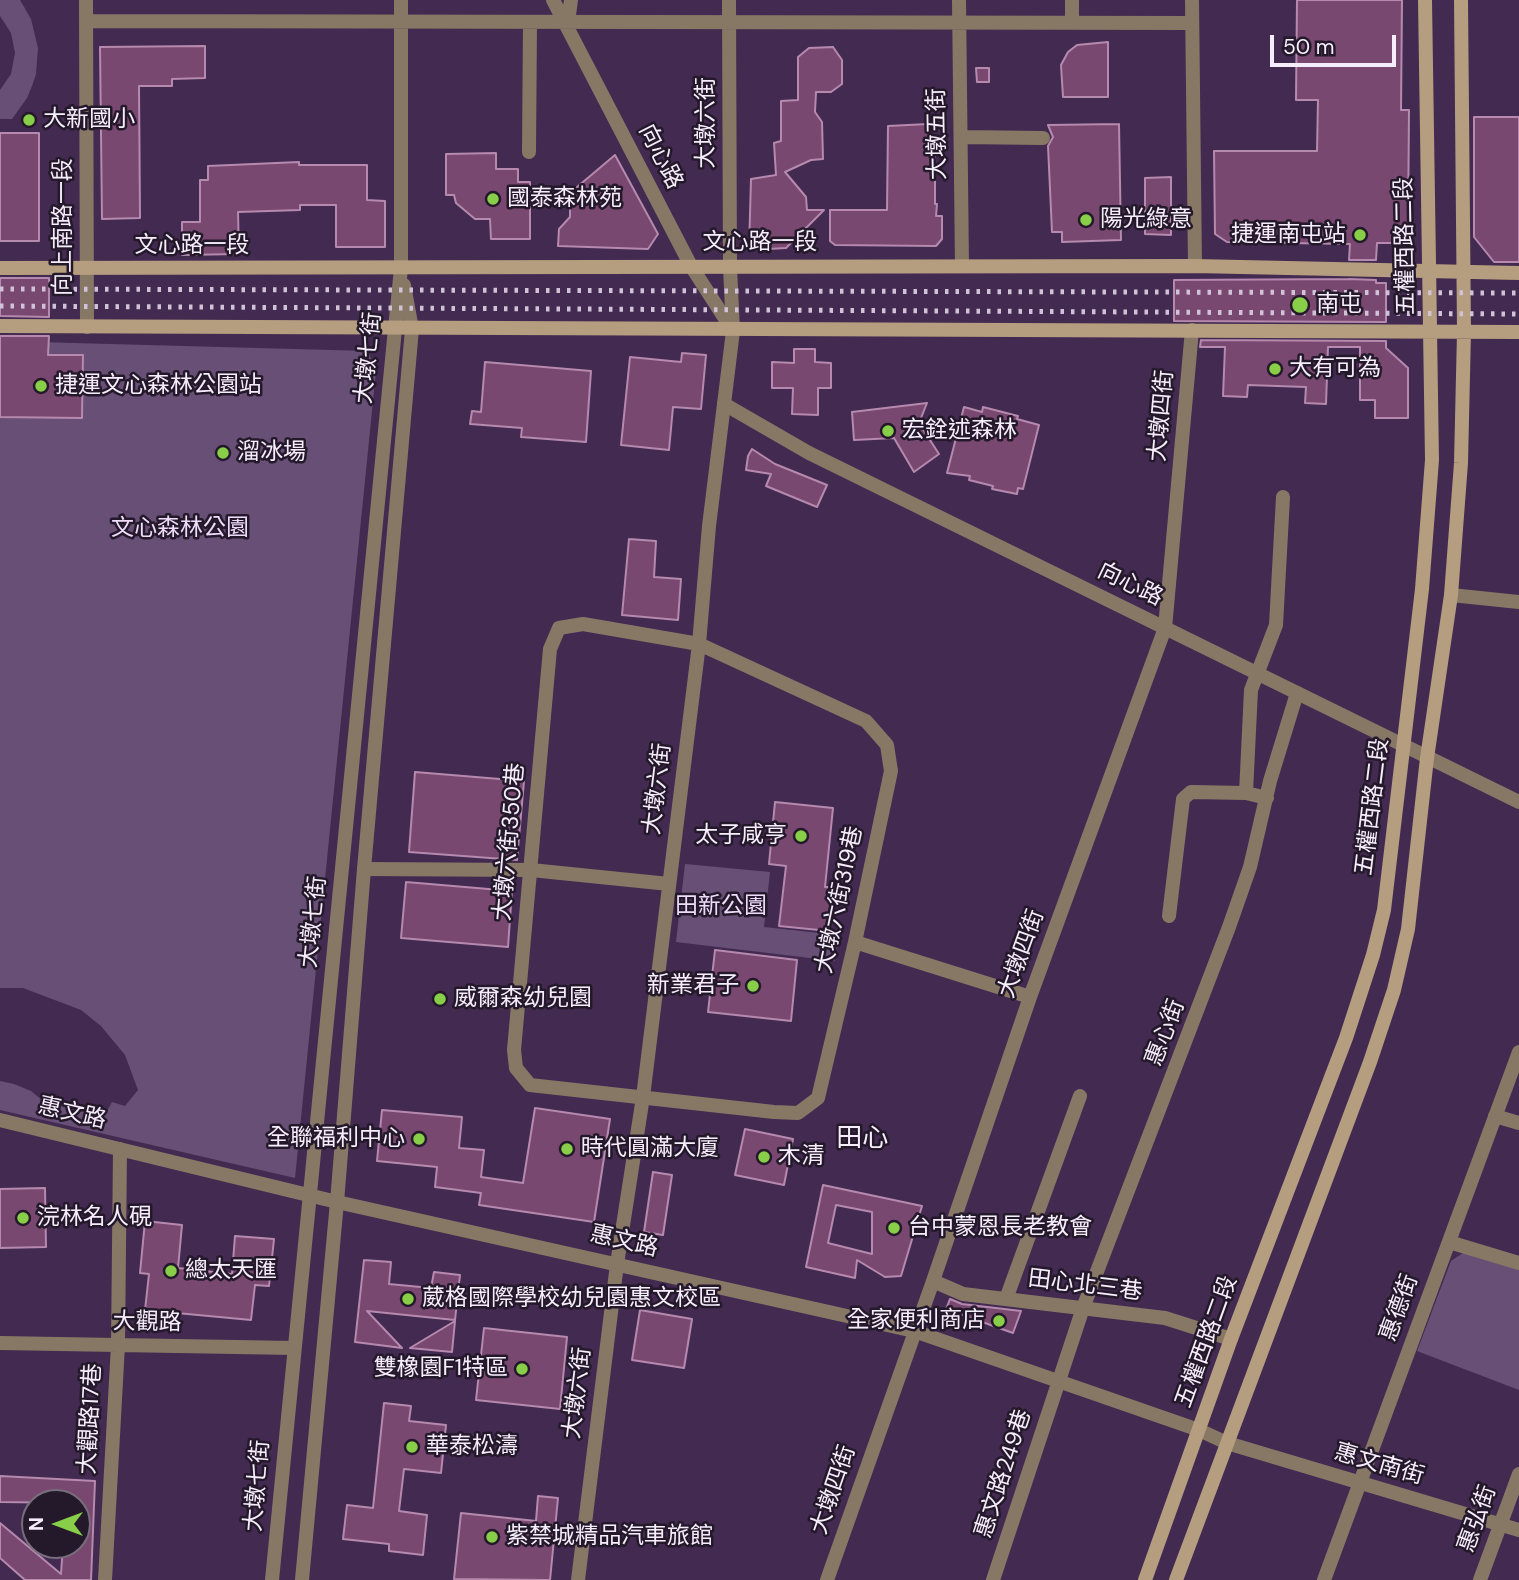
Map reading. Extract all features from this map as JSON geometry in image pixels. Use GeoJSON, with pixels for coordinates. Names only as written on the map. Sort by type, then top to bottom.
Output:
{"type":"FeatureCollection","features":[{"type":"Feature","properties":{"kind":"main road","name":"五權西路二段"},"geometry":{"type":"LineString","coordinates":[[1145,1580],[1231,1339],[1346,1038],[1373,955],[1384,910],[1422,589],[1432,460],[1424,0]]}},
{"type":"Feature","properties":{"kind":"main road","name":"五權西路二段"},"geometry":{"type":"LineString","coordinates":[[1176,1580],[1370,1062],[1394,990],[1408,929],[1427,758],[1451,594],[1461,463],[1464,332],[1461,0]]}},
{"type":"Feature","properties":{"kind":"main road","name":"文心路一段"},"geometry":{"type":"LineString","coordinates":[[0,268],[1195,266],[1519,273]]}},
{"type":"Feature","properties":{"kind":"main road"},"geometry":{"type":"LineString","coordinates":[[0,326],[733,331],[1519,332]]}},
{"type":"Feature","properties":{"kind":"street","name":"向上南路一段"},"geometry":{"type":"LineString","coordinates":[[86,0],[87,327]]}},
{"type":"Feature","properties":{"kind":"street","name":"大墩七街"},"geometry":{"type":"LineString","coordinates":[[272,1580],[401,268],[401,0]]}},
{"type":"Feature","properties":{"kind":"street","name":"向心路"},"geometry":{"type":"LineString","coordinates":[[553,0],[691,266],[733,331]]}},
{"type":"Feature","properties":{"kind":"street"},"geometry":{"type":"LineString","coordinates":[[566,22],[571,0]]}},
{"type":"Feature","properties":{"kind":"street","name":"大墩六街"},"geometry":{"type":"LineString","coordinates":[[578,1580],[617,1264],[643,1097],[699,644],[709,526],[733,331],[730,267],[729,0]]}},
{"type":"Feature","properties":{"kind":"street","name":"大墩五街"},"geometry":{"type":"LineString","coordinates":[[959,0],[962,267]]}},
{"type":"Feature","properties":{"kind":"street"},"geometry":{"type":"LineString","coordinates":[[1072,0],[1072,23]]}},
{"type":"Feature","properties":{"kind":"street"},"geometry":{"type":"LineString","coordinates":[[1192,0],[1195,266]]}},
{"type":"Feature","properties":{"kind":"street"},"geometry":{"type":"LineString","coordinates":[[86,21],[1192,23]]}},
{"type":"Feature","properties":{"kind":"street"},"geometry":{"type":"LineString","coordinates":[[529,152],[530,22]]}},
{"type":"Feature","properties":{"kind":"street"},"geometry":{"type":"LineString","coordinates":[[961,137],[1043,138]]}},
{"type":"Feature","properties":{"kind":"street","name":"大墩七街"},"geometry":{"type":"LineString","coordinates":[[302,1580],[412,329],[401,268]]}},
{"type":"Feature","properties":{"kind":"street","name":"大墩四街"},"geometry":{"type":"LineString","coordinates":[[827,1580],[1030,997],[1165,628],[1192,330]]}},
{"type":"Feature","properties":{"kind":"street","name":"向心路"},"geometry":{"type":"LineString","coordinates":[[724,404],[808,453],[1519,802]]}},
{"type":"Feature","properties":{"kind":"street"},"geometry":{"type":"LineString","coordinates":[[1246,793],[1251,691],[1276,625],[1283,497]]}},
{"type":"Feature","properties":{"kind":"street"},"geometry":{"type":"LineString","coordinates":[[1451,594],[1519,602]]}},
{"type":"Feature","properties":{"kind":"street","name":"大墩六街350巷"},"geometry":{"type":"LineString","coordinates":[[643,1097],[530,1085],[516,1068],[514,1050],[550,649],[559,628],[583,624],[699,644]]}},
{"type":"Feature","properties":{"kind":"street","name":"大墩六街319巷"},"geometry":{"type":"LineString","coordinates":[[643,1097],[798,1113],[818,1098],[855,942],[891,771],[887,746],[866,721],[699,644]]}},
{"type":"Feature","properties":{"kind":"street","name":"惠心街"},"geometry":{"type":"LineString","coordinates":[[1057,1382],[1229,928],[1250,867],[1297,693]]}},
{"type":"Feature","properties":{"kind":"street"},"geometry":{"type":"LineString","coordinates":[[1169,916],[1183,799],[1191,792],[1246,793],[1267,798]]}},
{"type":"Feature","properties":{"kind":"street"},"geometry":{"type":"LineString","coordinates":[[364,869],[531,870],[669,884]]}},
{"type":"Feature","properties":{"kind":"street"},"geometry":{"type":"LineString","coordinates":[[855,942],[1030,997]]}},
{"type":"Feature","properties":{"kind":"street","name":"惠德街"},"geometry":{"type":"LineString","coordinates":[[1324,1580],[1519,1052]]}},
{"type":"Feature","properties":{"kind":"street"},"geometry":{"type":"LineString","coordinates":[[1006,1299],[1080,1096]]}},
{"type":"Feature","properties":{"kind":"street"},"geometry":{"type":"LineString","coordinates":[[1495,1116],[1519,1123]]}},
{"type":"Feature","properties":{"kind":"street","name":"惠文路"},"geometry":{"type":"LineString","coordinates":[[0,1120],[337,1202],[914,1331],[1199,1430],[1227,1443]]}},
{"type":"Feature","properties":{"kind":"street","name":"大觀路17巷"},"geometry":{"type":"LineString","coordinates":[[105,1580],[118,1345],[120,1149]]}},
{"type":"Feature","properties":{"kind":"street"},"geometry":{"type":"LineString","coordinates":[[1449,1241],[1519,1263]]}},
{"type":"Feature","properties":{"kind":"street","name":"田心北三巷"},"geometry":{"type":"LineString","coordinates":[[933,1281],[963,1294],[1165,1318],[1231,1339]]}},
{"type":"Feature","properties":{"kind":"street","name":"大觀路"},"geometry":{"type":"LineString","coordinates":[[0,1343],[293,1348]]}},
{"type":"Feature","properties":{"kind":"street","name":"惠文路249巷"},"geometry":{"type":"LineString","coordinates":[[993,1580],[1057,1382]]}},
{"type":"Feature","properties":{"kind":"street","name":"惠文南街"},"geometry":{"type":"LineString","coordinates":[[1227,1443],[1519,1530]]}},
{"type":"Feature","properties":{"kind":"street","name":"惠弘街"},"geometry":{"type":"LineString","coordinates":[[1480,1580],[1519,1474]]}},
{"type":"Feature","properties":{"kind":"green space"},"geometry":{"type":"Polygon","coordinates":[[[0,0],[20,0],[31,19],[38,48],[32,86],[12,119],[0,119],[0,90],[11,74],[15,53],[11,33],[0,16],[0,0]]]}},
{"type":"Feature","properties":{"kind":"green space","name":"文心森林公園"},"geometry":{"type":"Polygon","coordinates":[[[0,341],[368,351],[376,371],[295,1178],[0,1110],[0,1081],[31,1091],[43,1101],[71,1105],[105,1115],[112,1102],[125,1106],[138,1090],[125,1055],[101,1026],[81,1010],[23,988],[0,988],[0,341]]]}},
{"type":"Feature","properties":{"kind":"green space","name":"田新公園"},"geometry":{"type":"Polygon","coordinates":[[[685,864],[770,872],[764,927],[838,935],[835,961],[676,942],[685,864]]]}},
{"type":"Feature","properties":{"kind":"green space"},"geometry":{"type":"Polygon","coordinates":[[[1463,1253],[1519,1270],[1519,1390],[1417,1351],[1451,1261],[1463,1253]]]}},
{"type":"Feature","properties":{"kind":"building"},"geometry":{"type":"Polygon","coordinates":[[[1297,0],[1402,0],[1401,110],[1409,110],[1408,228],[1398,243],[1377,243],[1376,260],[1349,260],[1350,244],[1227,242],[1215,234],[1214,151],[1317,151],[1318,100],[1296,100],[1297,0]]]}},
{"type":"Feature","properties":{"kind":"building"},"geometry":{"type":"Polygon","coordinates":[[[1108,42],[1108,97],[1063,97],[1061,65],[1068,52],[1077,45],[1108,42]]]}},
{"type":"Feature","properties":{"kind":"building"},"geometry":{"type":"Polygon","coordinates":[[[205,46],[205,78],[172,79],[172,86],[139,86],[140,218],[102,219],[100,47],[205,46]]]}},
{"type":"Feature","properties":{"kind":"building"},"geometry":{"type":"Polygon","coordinates":[[[833,47],[842,60],[842,84],[831,92],[816,92],[815,112],[822,122],[823,159],[811,160],[785,172],[806,197],[807,210],[824,210],[786,248],[749,250],[751,179],[776,175],[774,143],[781,141],[781,101],[798,100],[798,57],[809,48],[833,47]]]}},
{"type":"Feature","properties":{"kind":"building"},"geometry":{"type":"Polygon","coordinates":[[[976,68],[989,68],[989,82],[977,82],[976,68]]]}},
{"type":"Feature","properties":{"kind":"building"},"geometry":{"type":"Polygon","coordinates":[[[1474,117],[1519,117],[1519,262],[1494,262],[1474,237],[1474,117]]]}},
{"type":"Feature","properties":{"kind":"building"},"geometry":{"type":"Polygon","coordinates":[[[928,124],[928,136],[935,147],[935,204],[936,216],[942,216],[942,239],[936,246],[835,245],[830,241],[830,210],[887,210],[888,126],[928,124]]]}},
{"type":"Feature","properties":{"kind":"building"},"geometry":{"type":"Polygon","coordinates":[[[1119,124],[1121,240],[1062,242],[1062,232],[1052,232],[1048,146],[1053,137],[1048,125],[1119,124]]]}},
{"type":"Feature","properties":{"kind":"building"},"geometry":{"type":"Polygon","coordinates":[[[0,133],[39,133],[39,241],[0,241],[0,133]]]}},
{"type":"Feature","properties":{"kind":"building","name":"國泰森林苑"},"geometry":{"type":"Polygon","coordinates":[[[496,153],[496,169],[518,169],[518,182],[530,182],[530,239],[491,239],[490,219],[475,219],[456,203],[454,195],[446,195],[446,154],[496,153]]]}},
{"type":"Feature","properties":{"kind":"building"},"geometry":{"type":"Polygon","coordinates":[[[615,155],[658,234],[648,249],[558,246],[559,229],[570,217],[570,193],[615,155]]]}},
{"type":"Feature","properties":{"kind":"building"},"geometry":{"type":"Polygon","coordinates":[[[299,162],[299,165],[367,165],[367,200],[385,201],[385,247],[336,247],[336,205],[300,205],[300,210],[238,212],[239,254],[182,255],[182,222],[200,222],[200,180],[208,180],[208,166],[299,162]]]}},
{"type":"Feature","properties":{"kind":"building"},"geometry":{"type":"Polygon","coordinates":[[[1171,177],[1171,235],[1145,234],[1145,178],[1171,177]]]}},
{"type":"Feature","properties":{"kind":"building"},"geometry":{"type":"Polygon","coordinates":[[[0,278],[49,278],[49,317],[0,316],[0,278]]]}},
{"type":"Feature","properties":{"kind":"building"},"geometry":{"type":"Polygon","coordinates":[[[1349,279],[1386,283],[1386,322],[1174,321],[1174,280],[1349,279]]]}},
{"type":"Feature","properties":{"kind":"building","name":"捷運文心森林公園站"},"geometry":{"type":"Polygon","coordinates":[[[0,336],[49,336],[48,355],[83,355],[82,418],[0,417],[0,336]]]}},
{"type":"Feature","properties":{"kind":"building"},"geometry":{"type":"Polygon","coordinates":[[[1201,340],[1386,341],[1386,348],[1408,368],[1408,418],[1375,418],[1375,400],[1360,400],[1360,347],[1328,347],[1326,404],[1305,403],[1306,387],[1248,385],[1247,397],[1223,396],[1225,347],[1200,347],[1201,340]]]}},
{"type":"Feature","properties":{"kind":"building"},"geometry":{"type":"Polygon","coordinates":[[[794,349],[815,349],[815,362],[831,363],[831,388],[818,388],[818,415],[792,414],[793,388],[772,388],[772,362],[794,363],[794,349]]]}},
{"type":"Feature","properties":{"kind":"building"},"geometry":{"type":"Polygon","coordinates":[[[682,353],[706,355],[701,409],[673,407],[669,450],[621,445],[630,357],[681,362],[682,353]]]}},
{"type":"Feature","properties":{"kind":"building"},"geometry":{"type":"Polygon","coordinates":[[[485,362],[591,371],[586,442],[521,437],[522,428],[470,424],[472,411],[481,412],[485,362]]]}},
{"type":"Feature","properties":{"kind":"building","name":"宏銓述森林"},"geometry":{"type":"Polygon","coordinates":[[[927,403],[919,423],[939,454],[914,472],[894,438],[854,440],[852,412],[927,403]]]}},
{"type":"Feature","properties":{"kind":"building"},"geometry":{"type":"Polygon","coordinates":[[[964,407],[982,412],[983,407],[1018,416],[1017,419],[1039,425],[1023,489],[1018,488],[1017,494],[992,489],[993,486],[969,480],[970,476],[947,473],[964,407]]]}},
{"type":"Feature","properties":{"kind":"building"},"geometry":{"type":"Polygon","coordinates":[[[752,449],[775,464],[827,485],[817,507],[766,486],[771,474],[746,470],[752,449]]]}},
{"type":"Feature","properties":{"kind":"building"},"geometry":{"type":"Polygon","coordinates":[[[629,539],[656,541],[654,577],[681,579],[678,620],[622,615],[629,539]]]}},
{"type":"Feature","properties":{"kind":"building"},"geometry":{"type":"Polygon","coordinates":[[[415,772],[524,781],[517,860],[409,852],[415,772]]]}},
{"type":"Feature","properties":{"kind":"building"},"geometry":{"type":"Polygon","coordinates":[[[775,802],[833,808],[825,887],[834,887],[829,931],[779,926],[786,866],[769,864],[775,802]]]}},
{"type":"Feature","properties":{"kind":"building"},"geometry":{"type":"Polygon","coordinates":[[[406,882],[512,891],[508,947],[401,938],[406,882]]]}},
{"type":"Feature","properties":{"kind":"building","name":"新業君子"},"geometry":{"type":"Polygon","coordinates":[[[715,950],[797,960],[791,1021],[708,1012],[715,950]]]}},
{"type":"Feature","properties":{"kind":"building"},"geometry":{"type":"Polygon","coordinates":[[[535,1108],[610,1119],[594,1222],[479,1205],[481,1193],[435,1187],[437,1167],[377,1161],[382,1110],[462,1117],[459,1148],[484,1150],[481,1177],[523,1183],[535,1108]]]}},
{"type":"Feature","properties":{"kind":"building","name":"木清"},"geometry":{"type":"Polygon","coordinates":[[[745,1129],[793,1139],[784,1185],[735,1175],[745,1129]]]}},
{"type":"Feature","properties":{"kind":"building"},"geometry":{"type":"Polygon","coordinates":[[[653,1172],[672,1175],[663,1235],[644,1232],[653,1172]]]}},
{"type":"Feature","properties":{"kind":"building","name":"台中蒙恩長老教會"},"geometry":{"type":"Polygon","coordinates":[[[823,1185],[922,1206],[901,1276],[885,1277],[857,1260],[855,1278],[806,1267],[823,1185]],[[836,1205],[828,1243],[872,1254],[872,1212],[836,1205]]]}},
{"type":"Feature","properties":{"kind":"building","name":"浣林名人硯"},"geometry":{"type":"Polygon","coordinates":[[[45,1188],[46,1247],[0,1248],[0,1189],[45,1188]]]}},
{"type":"Feature","properties":{"kind":"building","name":"總太天匯"},"geometry":{"type":"Polygon","coordinates":[[[145,1221],[182,1225],[178,1268],[232,1274],[235,1236],[274,1239],[269,1286],[255,1285],[251,1320],[145,1310],[149,1274],[140,1273],[145,1221]]]}},
{"type":"Feature","properties":{"kind":"building"},"geometry":{"type":"Polygon","coordinates":[[[364,1260],[391,1262],[389,1284],[431,1288],[434,1272],[460,1275],[455,1320],[367,1311],[402,1348],[355,1342],[364,1260]]]}},
{"type":"Feature","properties":{"kind":"building"},"geometry":{"type":"Polygon","coordinates":[[[950,1299],[962,1304],[1021,1311],[1013,1333],[946,1309],[950,1299]]]}},
{"type":"Feature","properties":{"kind":"building"},"geometry":{"type":"Polygon","coordinates":[[[640,1310],[692,1319],[684,1368],[632,1360],[640,1310]]]}},
{"type":"Feature","properties":{"kind":"building"},"geometry":{"type":"Polygon","coordinates":[[[455,1321],[452,1352],[410,1348],[455,1321]]]}},
{"type":"Feature","properties":{"kind":"building","name":"雙橡園F1特區"},"geometry":{"type":"Polygon","coordinates":[[[484,1328],[567,1337],[560,1409],[476,1400],[484,1328]]]}},
{"type":"Feature","properties":{"kind":"building"},"geometry":{"type":"Polygon","coordinates":[[[384,1403],[411,1406],[409,1421],[446,1425],[441,1473],[404,1469],[399,1511],[427,1515],[423,1555],[389,1551],[389,1544],[343,1539],[347,1505],[373,1508],[384,1403]]]}},
{"type":"Feature","properties":{"kind":"building"},"geometry":{"type":"Polygon","coordinates":[[[0,1476],[95,1481],[91,1580],[25,1580],[0,1558],[0,1523],[21,1541],[21,1559],[43,1559],[61,1574],[62,1559],[91,1559],[91,1489],[21,1489],[21,1502],[0,1502],[0,1476]]]}},
{"type":"Feature","properties":{"kind":"building","name":"紫禁城精品汽車旅館"},"geometry":{"type":"Polygon","coordinates":[[[538,1496],[558,1498],[550,1580],[454,1579],[461,1513],[536,1521],[538,1496]]]}},
{"type":"Feature","properties":{"kind":"railway"},"geometry":{"type":"LineString","coordinates":[[0,289],[1519,293]]}},
{"type":"Feature","properties":{"kind":"railway"},"geometry":{"type":"LineString","coordinates":[[0,306],[1519,314]]}},
{"type":"Feature","properties":{"kind":"place","name":"大新國小"},"geometry":{"type":"Point","coordinates":[29,120]}},
{"type":"Feature","properties":{"kind":"place","name":"國泰森林苑"},"geometry":{"type":"Point","coordinates":[493,199]}},
{"type":"Feature","properties":{"kind":"place","name":"陽光綠意"},"geometry":{"type":"Point","coordinates":[1086,220]}},
{"type":"Feature","properties":{"kind":"place","name":"捷運南屯站"},"geometry":{"type":"Point","coordinates":[1360,235]}},
{"type":"Feature","properties":{"kind":"place","name":"南屯"},"geometry":{"type":"Point","coordinates":[1300,305]}},
{"type":"Feature","properties":{"kind":"place","name":"大有可為"},"geometry":{"type":"Point","coordinates":[1275,369]}},
{"type":"Feature","properties":{"kind":"place","name":"捷運文心森林公園站"},"geometry":{"type":"Point","coordinates":[41,386]}},
{"type":"Feature","properties":{"kind":"place","name":"宏銓述森林"},"geometry":{"type":"Point","coordinates":[888,431]}},
{"type":"Feature","properties":{"kind":"place","name":"溜冰場"},"geometry":{"type":"Point","coordinates":[223,453]}},
{"type":"Feature","properties":{"kind":"place","name":"太子咸亨"},"geometry":{"type":"Point","coordinates":[801,836]}},
{"type":"Feature","properties":{"kind":"place","name":"新業君子"},"geometry":{"type":"Point","coordinates":[753,986]}},
{"type":"Feature","properties":{"kind":"place","name":"威爾森幼兒園"},"geometry":{"type":"Point","coordinates":[440,999]}},
{"type":"Feature","properties":{"kind":"place","name":"全聯福利中心"},"geometry":{"type":"Point","coordinates":[419,1139]}},
{"type":"Feature","properties":{"kind":"place","name":"時代圓滿大廈"},"geometry":{"type":"Point","coordinates":[567,1149]}},
{"type":"Feature","properties":{"kind":"place","name":"木清"},"geometry":{"type":"Point","coordinates":[764,1157]}},
{"type":"Feature","properties":{"kind":"place","name":"浣林名人硯"},"geometry":{"type":"Point","coordinates":[23,1218]}},
{"type":"Feature","properties":{"kind":"place","name":"台中蒙恩長老教會"},"geometry":{"type":"Point","coordinates":[894,1228]}},
{"type":"Feature","properties":{"kind":"place","name":"總太天匯"},"geometry":{"type":"Point","coordinates":[171,1271]}},
{"type":"Feature","properties":{"kind":"place","name":"葳格國際學校幼兒園惠文校區"},"geometry":{"type":"Point","coordinates":[408,1299]}},
{"type":"Feature","properties":{"kind":"place","name":"全家便利商店"},"geometry":{"type":"Point","coordinates":[999,1321]}},
{"type":"Feature","properties":{"kind":"place","name":"雙橡園F1特區"},"geometry":{"type":"Point","coordinates":[522,1369]}},
{"type":"Feature","properties":{"kind":"place","name":"華泰松濤"},"geometry":{"type":"Point","coordinates":[412,1447]}},
{"type":"Feature","properties":{"kind":"place","name":"紫禁城精品汽車旅館"},"geometry":{"type":"Point","coordinates":[492,1537]}},
{"type":"Feature","properties":{"kind":"district","name":"田心"},"geometry":{"type":"Point","coordinates":[862,1139]}}]}
